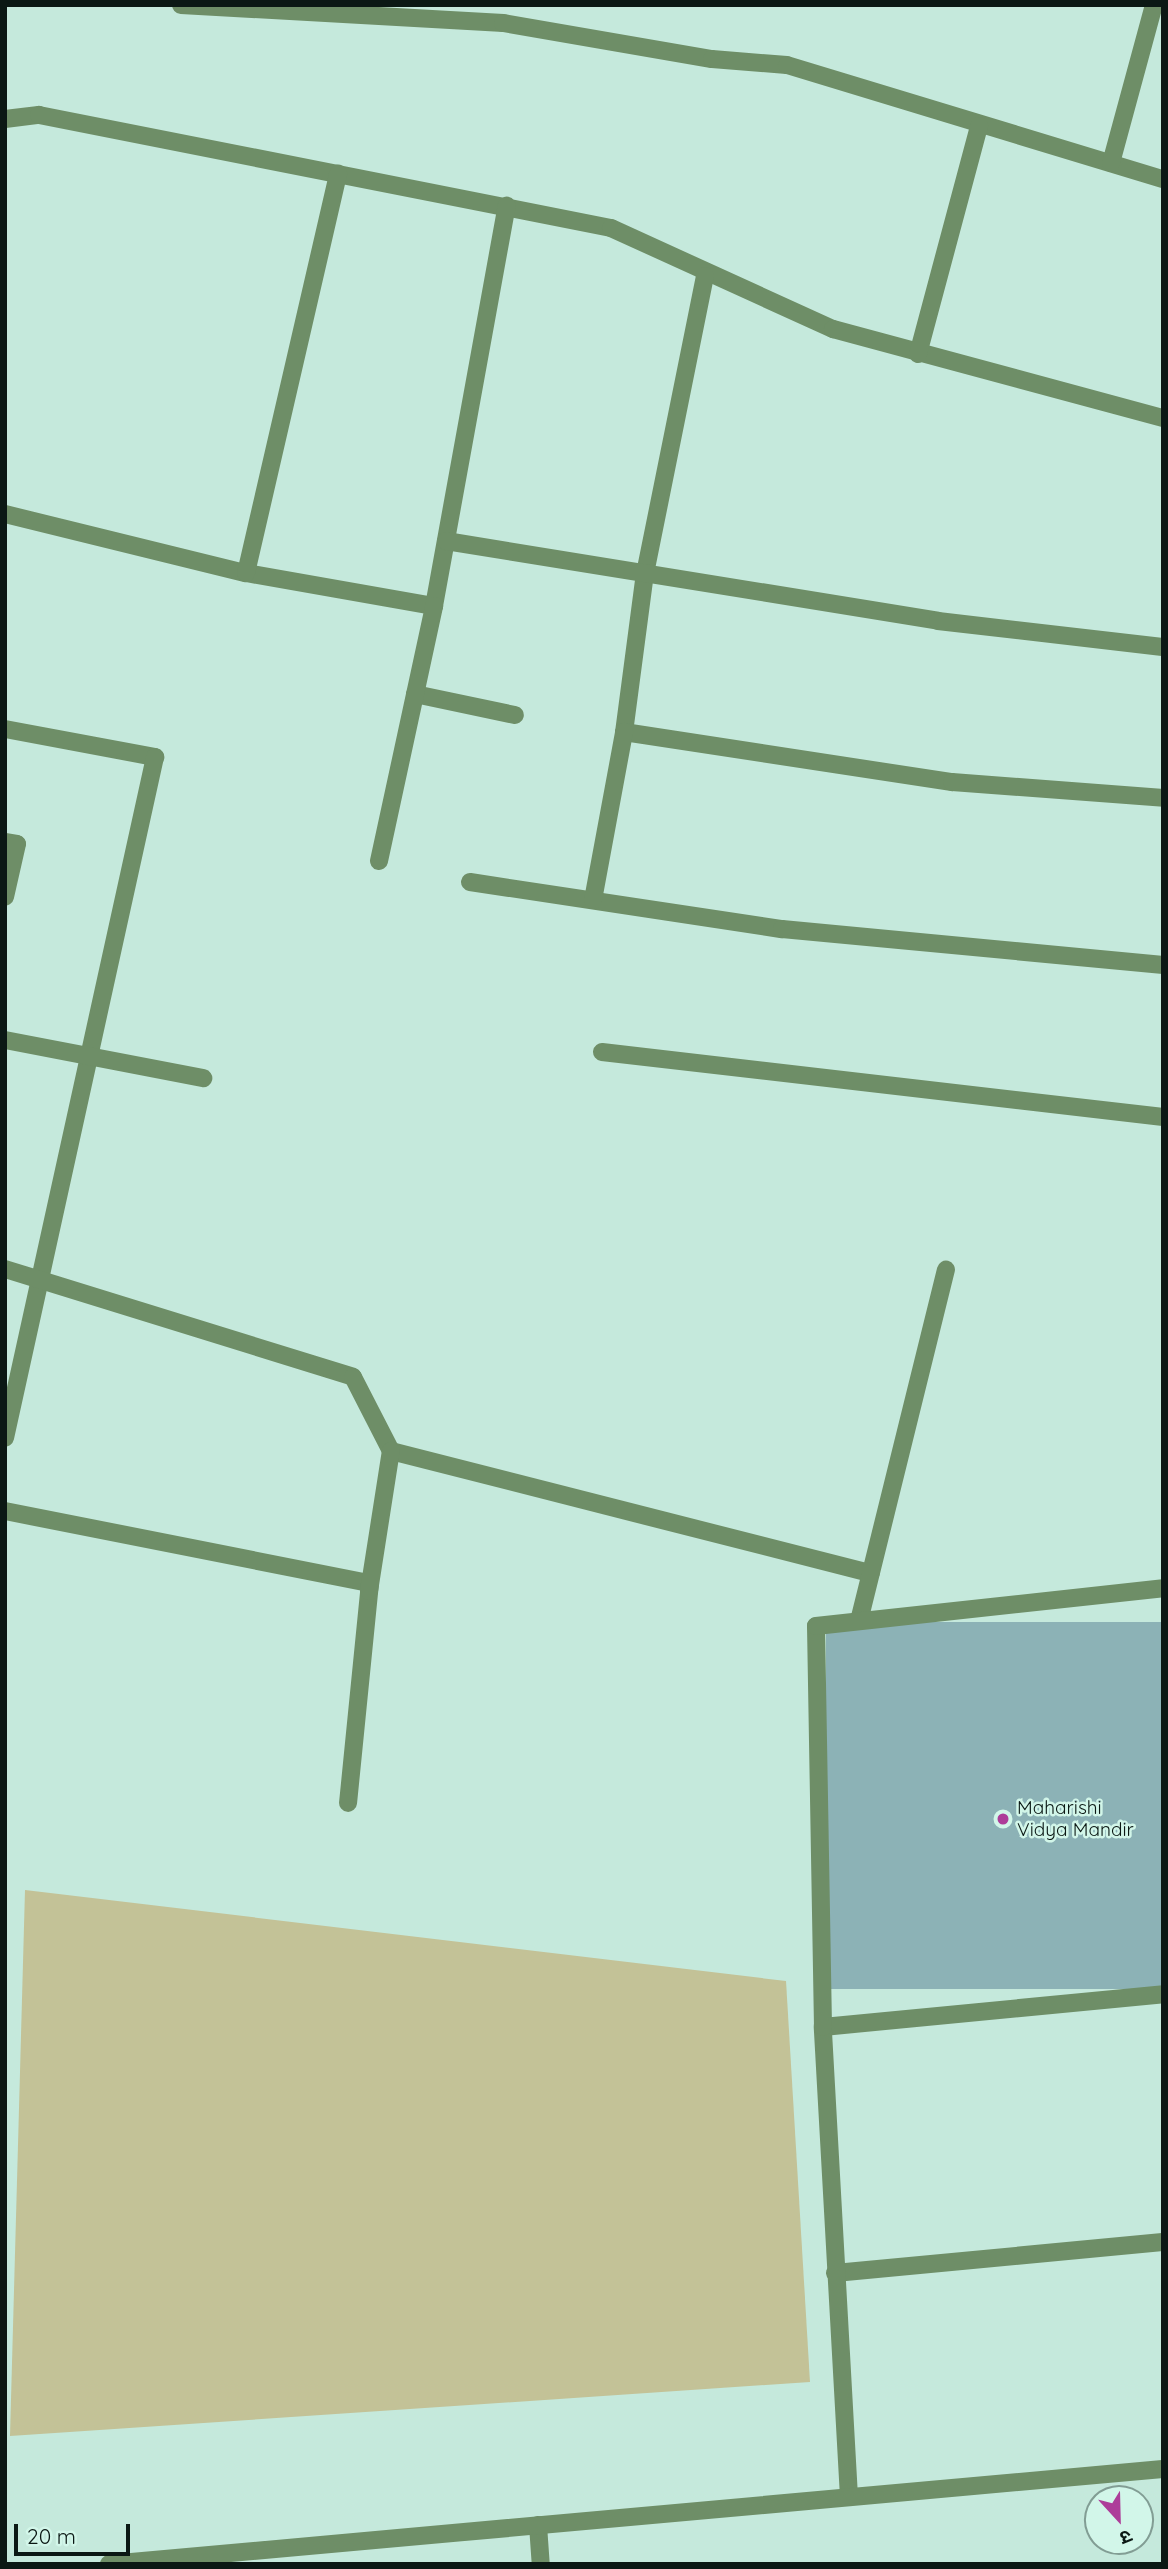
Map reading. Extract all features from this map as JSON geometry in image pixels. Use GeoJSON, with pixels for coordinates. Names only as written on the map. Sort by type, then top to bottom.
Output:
{"type":"FeatureCollection","features":[{"type":"Feature","properties":{"kind":"street"},"geometry":{"type":"LineString","coordinates":[[181,5],[503,23],[712,59],[787,65],[979,126],[1163,179]]}},
{"type":"Feature","properties":{"kind":"street"},"geometry":{"type":"LineString","coordinates":[[1111,163],[1154,5]]}},
{"type":"Feature","properties":{"kind":"street"},"geometry":{"type":"LineString","coordinates":[[5,119],[39,115],[611,228],[705,276],[833,329],[1163,418]]}},
{"type":"Feature","properties":{"kind":"street"},"geometry":{"type":"LineString","coordinates":[[918,354],[979,126]]}},
{"type":"Feature","properties":{"kind":"street"},"geometry":{"type":"LineString","coordinates":[[246,573],[338,173]]}},
{"type":"Feature","properties":{"kind":"street"},"geometry":{"type":"LineString","coordinates":[[379,861],[434,606],[506,206]]}},
{"type":"Feature","properties":{"kind":"street"},"geometry":{"type":"LineString","coordinates":[[593,900],[624,732],[645,573],[705,276]]}},
{"type":"Feature","properties":{"kind":"street"},"geometry":{"type":"LineString","coordinates":[[5,514],[246,573],[434,606]]}},
{"type":"Feature","properties":{"kind":"street"},"geometry":{"type":"LineString","coordinates":[[446,541],[938,621],[1163,647]]}},
{"type":"Feature","properties":{"kind":"street"},"geometry":{"type":"LineString","coordinates":[[415,694],[515,715]]}},
{"type":"Feature","properties":{"kind":"street"},"geometry":{"type":"LineString","coordinates":[[5,729],[155,757],[92,1059],[5,1438]]}},
{"type":"Feature","properties":{"kind":"street"},"geometry":{"type":"LineString","coordinates":[[624,732],[952,782],[1163,798]]}},
{"type":"Feature","properties":{"kind":"street"},"geometry":{"type":"LineString","coordinates":[[5,842],[16,844],[5,897]]}},
{"type":"Feature","properties":{"kind":"street"},"geometry":{"type":"LineString","coordinates":[[470,882],[782,929],[1163,965]]}},
{"type":"Feature","properties":{"kind":"street"},"geometry":{"type":"LineString","coordinates":[[5,1040],[92,1059],[203,1078]]}},
{"type":"Feature","properties":{"kind":"street"},"geometry":{"type":"LineString","coordinates":[[602,1052],[1163,1117]]}},
{"type":"Feature","properties":{"kind":"street"},"geometry":{"type":"LineString","coordinates":[[5,1269],[353,1377],[391,1451],[369,1591]]}},
{"type":"Feature","properties":{"kind":"street"},"geometry":{"type":"LineString","coordinates":[[859,1620],[946,1270]]}},
{"type":"Feature","properties":{"kind":"street"},"geometry":{"type":"LineString","coordinates":[[391,1451],[871,1573]]}},
{"type":"Feature","properties":{"kind":"street"},"geometry":{"type":"LineString","coordinates":[[5,1511],[370,1583],[348,1803]]}},
{"type":"Feature","properties":{"kind":"street"},"geometry":{"type":"LineString","coordinates":[[849,2497],[823,2027],[816,1626],[1163,1588]]}},
{"type":"Feature","properties":{"kind":"street"},"geometry":{"type":"LineString","coordinates":[[823,2027],[1163,1994]]}},
{"type":"Feature","properties":{"kind":"street"},"geometry":{"type":"LineString","coordinates":[[835,2273],[1163,2242]]}},
{"type":"Feature","properties":{"kind":"street"},"geometry":{"type":"LineString","coordinates":[[109,2564],[1162,2469],[1163,2476]]}},
{"type":"Feature","properties":{"kind":"street"},"geometry":{"type":"LineString","coordinates":[[538,2525],[541,2564]]}},
{"type":"Feature","properties":{"kind":"green space"},"geometry":{"type":"Polygon","coordinates":[[[25,1890],[786,1981],[810,2382],[10,2436],[25,1890]]]}},
{"type":"Feature","properties":{"kind":"building","name":"Maharishi Vidya Mandir"},"geometry":{"type":"Polygon","coordinates":[[[826,1622],[1163,1622],[1163,1989],[826,1989],[826,1622]]]}},
{"type":"Feature","properties":{"kind":"place","name":"Maharishi Vidya Mandir"},"geometry":{"type":"Point","coordinates":[1003,1819]}}]}
